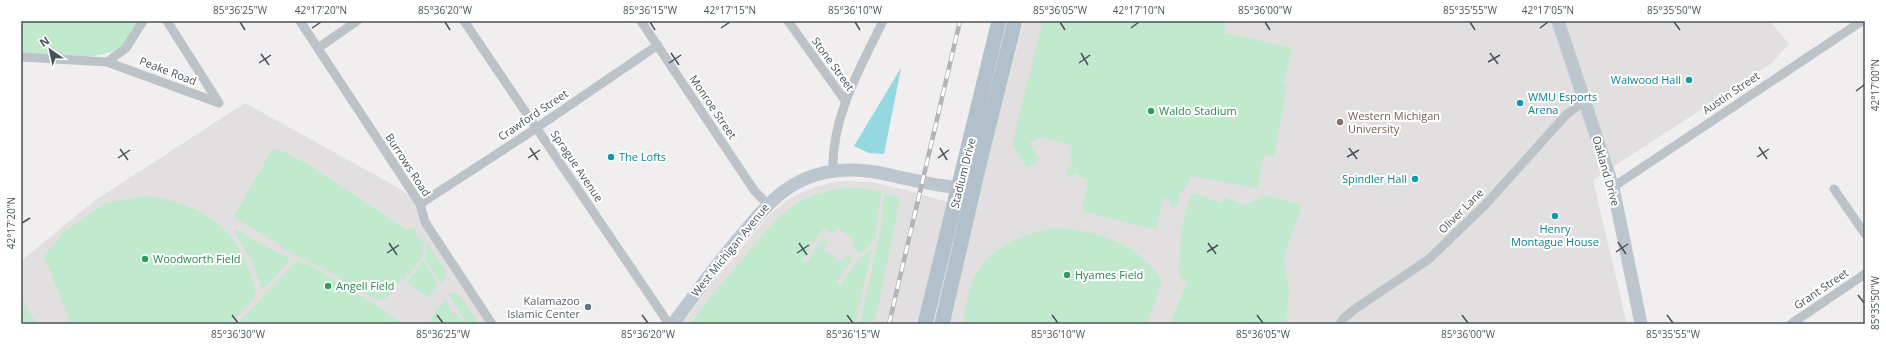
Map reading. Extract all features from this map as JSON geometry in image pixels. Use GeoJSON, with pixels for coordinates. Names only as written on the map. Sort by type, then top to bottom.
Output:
{"type":"FeatureCollection","features":[{"type":"Feature","properties":{"kind":"main road","name":"Stadium Drive"},"geometry":{"type":"LineString","coordinates":[[925,324],[999,21]]}},
{"type":"Feature","properties":{"kind":"main road","name":"Stadium Drive"},"geometry":{"type":"LineString","coordinates":[[942,324],[978,168],[1015,21]]}},
{"type":"Feature","properties":{"kind":"street"},"geometry":{"type":"LineString","coordinates":[[107,62],[126,48],[143,21]]}},
{"type":"Feature","properties":{"kind":"street","name":"Peake Road"},"geometry":{"type":"LineString","coordinates":[[21,56],[107,62],[219,103],[167,21]]}},
{"type":"Feature","properties":{"kind":"street","name":"Burrows Road"},"geometry":{"type":"LineString","coordinates":[[300,21],[420,204],[426,222],[492,324]]}},
{"type":"Feature","properties":{"kind":"street"},"geometry":{"type":"LineString","coordinates":[[318,48],[357,21]]}},
{"type":"Feature","properties":{"kind":"street","name":"Sprague Avenue"},"geometry":{"type":"LineString","coordinates":[[464,21],[669,324]]}},
{"type":"Feature","properties":{"kind":"street","name":"Monroe Street"},"geometry":{"type":"LineString","coordinates":[[641,21],[751,185],[767,204]]}},
{"type":"Feature","properties":{"kind":"street","name":"Stone Street"},"geometry":{"type":"LineString","coordinates":[[788,21],[846,102]]}},
{"type":"Feature","properties":{"kind":"street"},"geometry":{"type":"LineString","coordinates":[[833,171],[834,138],[846,102],[883,21]]}},
{"type":"Feature","properties":{"kind":"street","name":"Oakland Drive"},"geometry":{"type":"LineString","coordinates":[[1558,21],[1613,187],[1641,324]]}},
{"type":"Feature","properties":{"kind":"street","name":"Austin Street"},"geometry":{"type":"LineString","coordinates":[[1613,187],[1862,21]]}},
{"type":"Feature","properties":{"kind":"street","name":"Crawford Street"},"geometry":{"type":"LineString","coordinates":[[420,204],[536,128],[658,45]]}},
{"type":"Feature","properties":{"kind":"street","name":"Oliver Lane"},"geometry":{"type":"LineString","coordinates":[[1340,324],[1344,318],[1355,309],[1429,259],[1485,204],[1565,116],[1585,100]]}},
{"type":"Feature","properties":{"kind":"street","name":"West Michigan Avenue"},"geometry":{"type":"LineString","coordinates":[[673,324],[709,274],[767,204],[785,190],[799,182],[833,171],[863,170],[959,188]]}},
{"type":"Feature","properties":{"kind":"street"},"geometry":{"type":"LineString","coordinates":[[1834,189],[1865,234]]}},
{"type":"Feature","properties":{"kind":"street","name":"Grant Street"},"geometry":{"type":"LineString","coordinates":[[1791,324],[1865,274]]}},
{"type":"Feature","properties":{"kind":"shaded area","name":"Western Michigan University"},"geometry":{"type":"Polygon","coordinates":[[[1024,21],[1770,21],[1789,44],[1771,64],[1593,180],[1627,324],[682,324],[713,282],[770,214],[789,199],[806,190],[834,182],[871,182],[910,191],[975,210],[1024,21]]]}},
{"type":"Feature","properties":{"kind":"shaded area"},"geometry":{"type":"Polygon","coordinates":[[[245,103],[397,187],[420,204],[426,222],[492,324],[21,324],[21,261],[94,201],[245,103]]]}},
{"type":"Feature","properties":{"kind":"green space"},"geometry":{"type":"Polygon","coordinates":[[[21,21],[137,21],[127,40],[118,48],[107,53],[77,57],[21,52],[21,21]]]}},
{"type":"Feature","properties":{"kind":"green space","name":"Waldo Stadium"},"geometry":{"type":"Polygon","coordinates":[[[1043,21],[1225,21],[1225,33],[1292,48],[1283,84],[1287,86],[1274,157],[1264,155],[1257,188],[1191,176],[1186,187],[1177,196],[1179,204],[1171,207],[1169,198],[1163,199],[1156,230],[1082,211],[1088,180],[1082,178],[1076,173],[1069,178],[1065,170],[1073,165],[1070,158],[1072,146],[1041,137],[1029,143],[1040,160],[1027,168],[1012,145],[1043,21]]]}},
{"type":"Feature","properties":{"kind":"green space"},"geometry":{"type":"Polygon","coordinates":[[[274,149],[298,159],[407,230],[415,228],[415,232],[424,243],[422,257],[408,276],[406,275],[405,277],[407,279],[405,281],[401,279],[388,297],[377,301],[329,272],[285,250],[281,247],[281,245],[236,219],[235,214],[274,149]]]}},
{"type":"Feature","properties":{"kind":"green space"},"geometry":{"type":"Polygon","coordinates":[[[859,188],[881,192],[875,238],[869,246],[860,253],[852,246],[855,241],[837,228],[833,234],[825,229],[822,230],[801,261],[807,263],[818,244],[824,240],[828,241],[823,250],[842,262],[848,254],[851,257],[851,260],[836,282],[840,287],[859,259],[872,251],[855,324],[690,324],[715,292],[778,218],[804,199],[820,193],[838,189],[859,188]]]}},
{"type":"Feature","properties":{"kind":"green space"},"geometry":{"type":"Polygon","coordinates":[[[886,193],[900,198],[876,317],[871,324],[860,324],[881,228],[884,197],[886,193]]]}},
{"type":"Feature","properties":{"kind":"green space"},"geometry":{"type":"Polygon","coordinates":[[[1192,193],[1221,203],[1224,197],[1245,205],[1263,196],[1282,199],[1302,206],[1285,252],[1284,263],[1289,289],[1286,324],[1170,324],[1187,283],[1179,277],[1181,234],[1185,213],[1192,193]]]}},
{"type":"Feature","properties":{"kind":"green space","name":"Woodworth Field"},"geometry":{"type":"Polygon","coordinates":[[[146,196],[168,200],[187,206],[205,215],[220,225],[243,255],[251,274],[256,296],[230,324],[71,324],[44,256],[63,233],[106,203],[146,196]]]}},
{"type":"Feature","properties":{"kind":"green space","name":"Hyames Field"},"geometry":{"type":"Polygon","coordinates":[[[1054,228],[1070,229],[1101,235],[1129,248],[1152,268],[1162,281],[1147,324],[963,324],[970,288],[983,264],[992,254],[1015,240],[1027,235],[1054,228]]]}},
{"type":"Feature","properties":{"kind":"green space"},"geometry":{"type":"Polygon","coordinates":[[[235,229],[289,259],[288,263],[262,290],[252,261],[234,231],[235,229]]]}},
{"type":"Feature","properties":{"kind":"green space"},"geometry":{"type":"Polygon","coordinates":[[[426,242],[446,271],[445,279],[441,283],[425,259],[426,242]]]}},
{"type":"Feature","properties":{"kind":"green space"},"geometry":{"type":"Polygon","coordinates":[[[299,261],[311,266],[368,300],[403,324],[237,324],[296,262],[299,261]]]}},
{"type":"Feature","properties":{"kind":"green space"},"geometry":{"type":"Polygon","coordinates":[[[423,261],[438,284],[428,297],[407,283],[423,261]]]}},
{"type":"Feature","properties":{"kind":"green space"},"geometry":{"type":"Polygon","coordinates":[[[452,293],[460,295],[479,324],[468,324],[448,294],[452,293]]]}},
{"type":"Feature","properties":{"kind":"green space"},"geometry":{"type":"Polygon","coordinates":[[[21,299],[37,324],[21,324],[21,299]]]}},
{"type":"Feature","properties":{"kind":"green space"},"geometry":{"type":"Polygon","coordinates":[[[444,299],[449,304],[450,310],[458,315],[464,324],[430,324],[432,317],[439,307],[441,307],[444,299]]]}},
{"type":"Feature","properties":{"kind":"water"},"geometry":{"type":"Polygon","coordinates":[[[901,68],[884,154],[869,153],[854,146],[901,68]]]}},
{"type":"Feature","properties":{"kind":"railway"},"geometry":{"type":"LineString","coordinates":[[889,324],[960,21]]}},
{"type":"Feature","properties":{"kind":"place","name":"Walwood Hall"},"geometry":{"type":"Point","coordinates":[1689,80]}},
{"type":"Feature","properties":{"kind":"place","name":"WMU Esports Arena"},"geometry":{"type":"Point","coordinates":[1520,103]}},
{"type":"Feature","properties":{"kind":"place","name":"Waldo Stadium"},"geometry":{"type":"Point","coordinates":[1151,111]}},
{"type":"Feature","properties":{"kind":"place","name":"Western Michigan University"},"geometry":{"type":"Point","coordinates":[1340,122]}},
{"type":"Feature","properties":{"kind":"place","name":"The Lofts"},"geometry":{"type":"Point","coordinates":[611,157]}},
{"type":"Feature","properties":{"kind":"place","name":"Spindler Hall"},"geometry":{"type":"Point","coordinates":[1415,179]}},
{"type":"Feature","properties":{"kind":"place","name":"Henry Montague House"},"geometry":{"type":"Point","coordinates":[1555,216]}},
{"type":"Feature","properties":{"kind":"place","name":"Woodworth Field"},"geometry":{"type":"Point","coordinates":[145,259]}},
{"type":"Feature","properties":{"kind":"place","name":"Hyames Field"},"geometry":{"type":"Point","coordinates":[1067,275]}},
{"type":"Feature","properties":{"kind":"place","name":"Angell Field"},"geometry":{"type":"Point","coordinates":[328,286]}},
{"type":"Feature","properties":{"kind":"place","name":"Kalamazoo Islamic Center"},"geometry":{"type":"Point","coordinates":[588,307]}}]}
